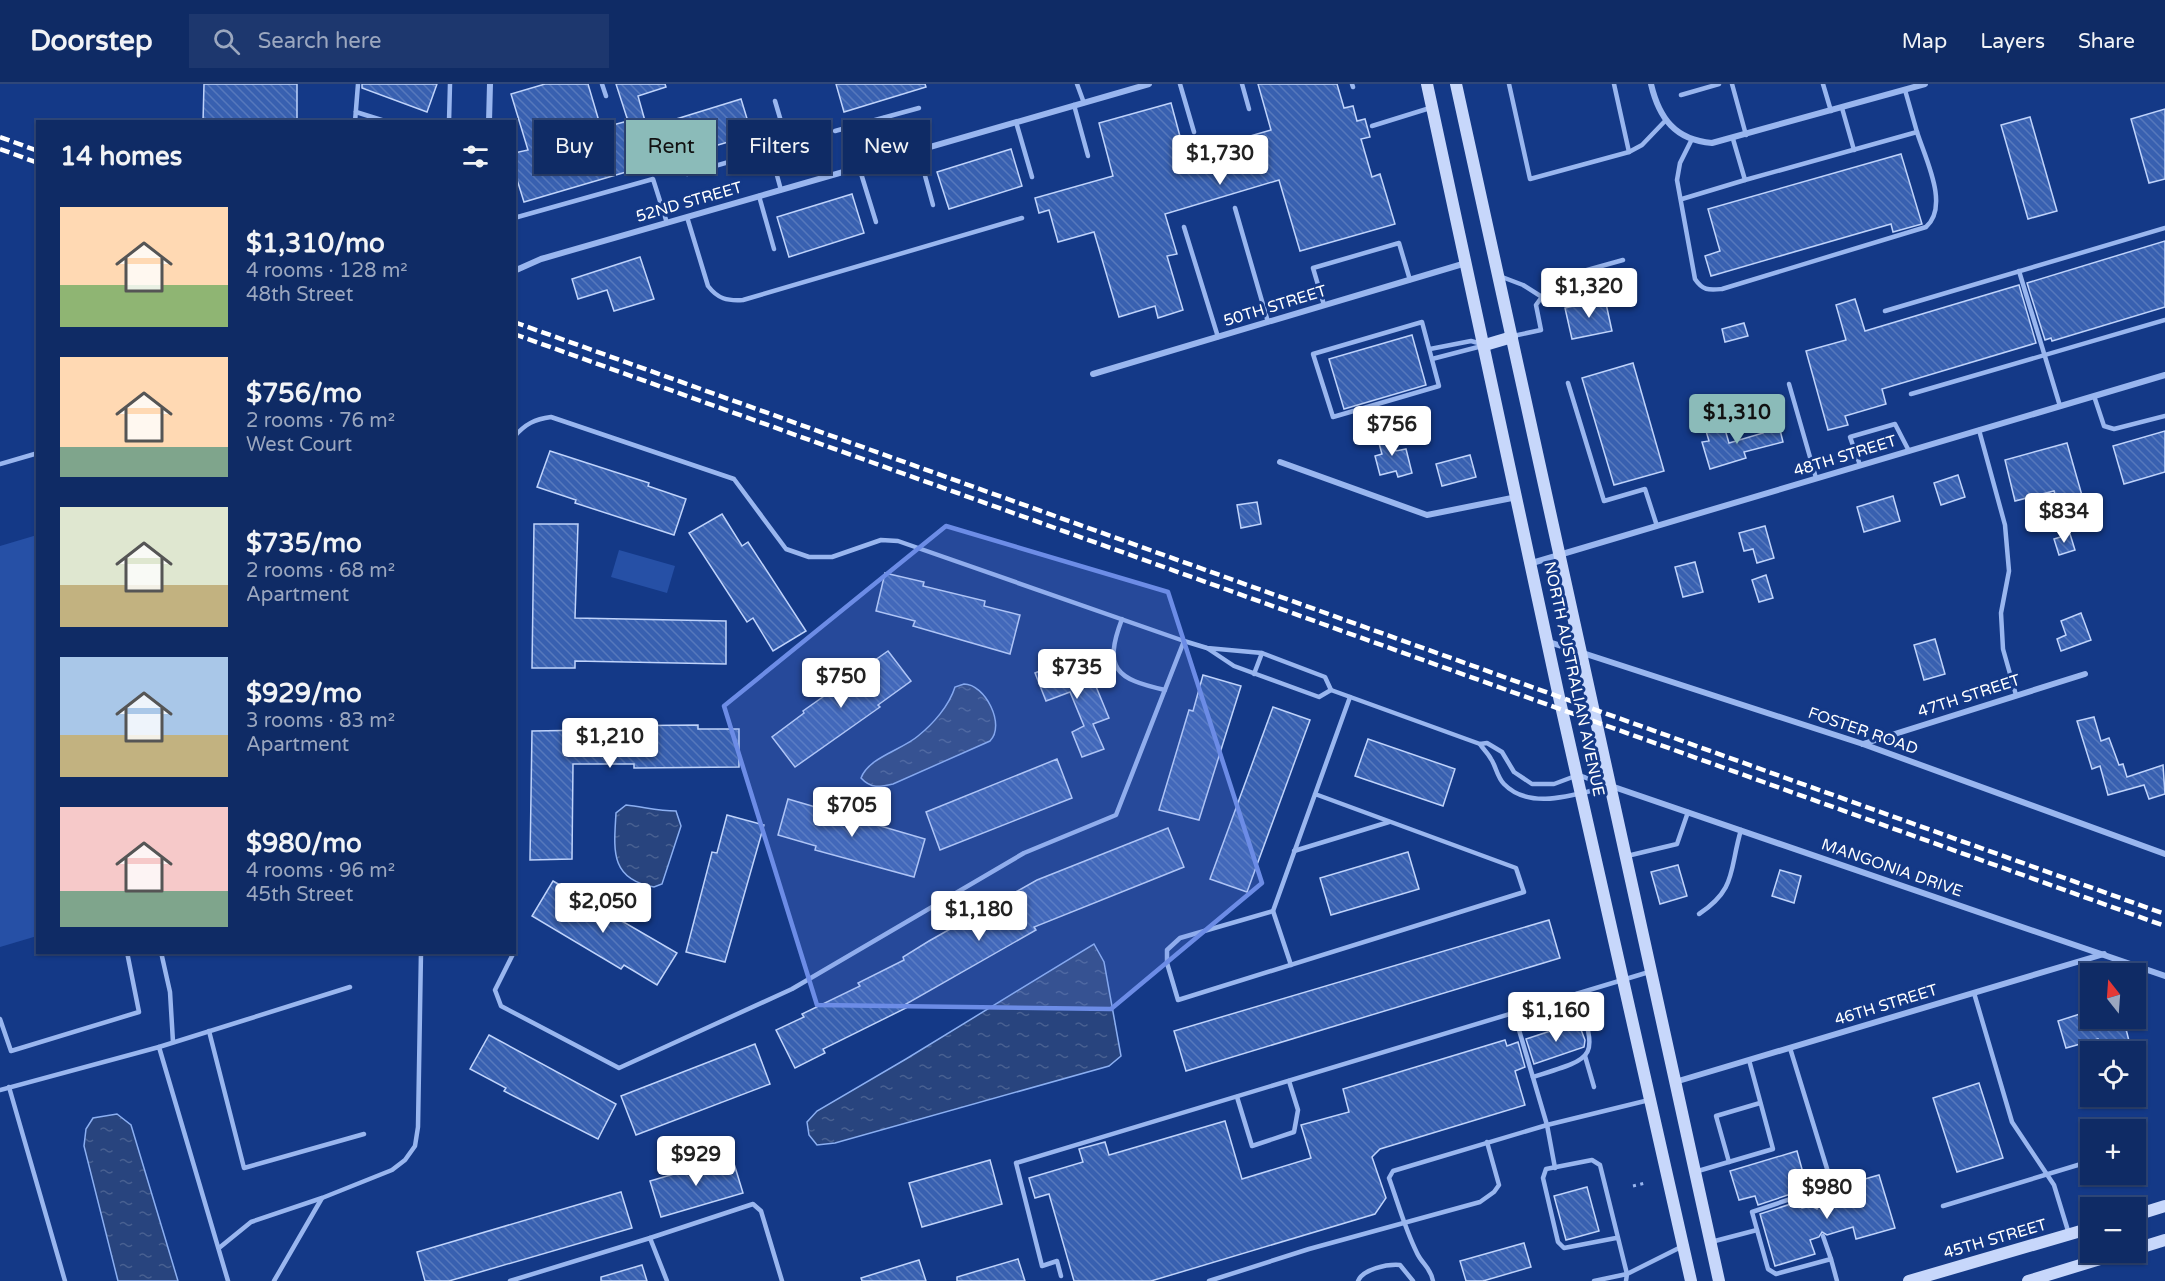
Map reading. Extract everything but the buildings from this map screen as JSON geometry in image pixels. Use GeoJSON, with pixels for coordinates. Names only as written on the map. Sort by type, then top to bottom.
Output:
{"type":"FeatureCollection","features":[{"type":"Feature","properties":{"kind":"main road","name":"NORTH AUSTRALIAN AVENUE"},"geometry":{"type":"LineString","coordinates":[[1427,84],[1691,1281]]}},
{"type":"Feature","properties":{"kind":"main road","name":"NORTH AUSTRALIAN AVENUE"},"geometry":{"type":"LineString","coordinates":[[1456,84],[1719,1281]]}},
{"type":"Feature","properties":{"kind":"main road"},"geometry":{"type":"LineString","coordinates":[[1485,345],[1512,337]]}},
{"type":"Feature","properties":{"kind":"main road"},"geometry":{"type":"LineString","coordinates":[[2146,1212],[2165,1206]]}},
{"type":"Feature","properties":{"kind":"main road","name":"45TH STREET"},"geometry":{"type":"LineString","coordinates":[[1909,1281],[2080,1231]]}},
{"type":"Feature","properties":{"kind":"main road"},"geometry":{"type":"LineString","coordinates":[[2146,1246],[2165,1240]]}},
{"type":"Feature","properties":{"kind":"main road"},"geometry":{"type":"LineString","coordinates":[[2028,1281],[2087,1263]]}},
{"type":"Feature","properties":{"kind":"street"},"geometry":{"type":"LineString","coordinates":[[489,120],[490,84]]}},
{"type":"Feature","properties":{"kind":"street","name":"52ND STREET"},"geometry":{"type":"LineString","coordinates":[[930,147],[1149,84]]}},
{"type":"Feature","properties":{"kind":"street"},"geometry":{"type":"LineString","coordinates":[[1651,84],[1665,121],[1689,138],[1712,143],[1921,85]]}},
{"type":"Feature","properties":{"kind":"street","name":"52ND STREET"},"geometry":{"type":"LineString","coordinates":[[516,270],[541,259],[843,172]]}},
{"type":"Feature","properties":{"kind":"street","name":"50TH STREET"},"geometry":{"type":"LineString","coordinates":[[1093,374],[1466,263]]}},
{"type":"Feature","properties":{"kind":"street","name":"48TH STREET"},"geometry":{"type":"LineString","coordinates":[[1532,563],[2165,375]]}},
{"type":"Feature","properties":{"kind":"street"},"geometry":{"type":"LineString","coordinates":[[1280,462],[1427,515],[1517,497]]}},
{"type":"Feature","properties":{"kind":"street","name":"FOSTER ROAD"},"geometry":{"type":"LineString","coordinates":[[1549,642],[1863,744],[2165,854]]}},
{"type":"Feature","properties":{"kind":"street","name":"47TH STREET"},"geometry":{"type":"LineString","coordinates":[[1863,744],[2085,674]]}},
{"type":"Feature","properties":{"kind":"street","name":"MANGONIA DRIVE"},"geometry":{"type":"LineString","coordinates":[[1611,786],[2165,976]]}},
{"type":"Feature","properties":{"kind":"street","name":"46TH STREET"},"geometry":{"type":"LineString","coordinates":[[1675,1082],[2105,954]]}},
{"type":"Feature","properties":{"kind":"lane"},"geometry":{"type":"LineString","coordinates":[[355,120],[358,84]]}},
{"type":"Feature","properties":{"kind":"lane"},"geometry":{"type":"LineString","coordinates":[[449,120],[450,84]]}},
{"type":"Feature","properties":{"kind":"lane"},"geometry":{"type":"LineString","coordinates":[[602,84],[606,96]]}},
{"type":"Feature","properties":{"kind":"lane"},"geometry":{"type":"LineString","coordinates":[[1077,84],[1084,103]]}},
{"type":"Feature","properties":{"kind":"lane"},"geometry":{"type":"LineString","coordinates":[[1180,84],[1194,132]]}},
{"type":"Feature","properties":{"kind":"lane"},"geometry":{"type":"LineString","coordinates":[[1242,84],[1249,108]]}},
{"type":"Feature","properties":{"kind":"lane"},"geometry":{"type":"LineString","coordinates":[[1509,84],[1530,179],[1629,152],[1642,145],[1665,121]]}},
{"type":"Feature","properties":{"kind":"lane"},"geometry":{"type":"LineString","coordinates":[[1614,84],[1629,152]]}},
{"type":"Feature","properties":{"kind":"lane"},"geometry":{"type":"LineString","coordinates":[[1682,95],[1719,84]]}},
{"type":"Feature","properties":{"kind":"lane"},"geometry":{"type":"LineString","coordinates":[[1732,84],[1746,135]]}},
{"type":"Feature","properties":{"kind":"lane"},"geometry":{"type":"LineString","coordinates":[[1823,84],[1831,111]]}},
{"type":"Feature","properties":{"kind":"lane"},"geometry":{"type":"LineString","coordinates":[[1689,138],[1677,171],[1695,279],[1700,287],[1707,290],[1722,289],[1926,228],[1933,221],[1937,204],[1905,90]]}},
{"type":"Feature","properties":{"kind":"lane"},"geometry":{"type":"LineString","coordinates":[[775,102],[780,120]]}},
{"type":"Feature","properties":{"kind":"lane"},"geometry":{"type":"LineString","coordinates":[[1074,105],[1088,156]]}},
{"type":"Feature","properties":{"kind":"lane"},"geometry":{"type":"LineString","coordinates":[[835,131],[919,108]]}},
{"type":"Feature","properties":{"kind":"lane"},"geometry":{"type":"LineString","coordinates":[[1372,126],[1432,108]]}},
{"type":"Feature","properties":{"kind":"lane"},"geometry":{"type":"LineString","coordinates":[[1842,108],[1854,150]]}},
{"type":"Feature","properties":{"kind":"lane"},"geometry":{"type":"LineString","coordinates":[[356,112],[382,120]]}},
{"type":"Feature","properties":{"kind":"lane"},"geometry":{"type":"LineString","coordinates":[[1016,122],[1032,177]]}},
{"type":"Feature","properties":{"kind":"lane"},"geometry":{"type":"LineString","coordinates":[[1682,199],[1917,132]]}},
{"type":"Feature","properties":{"kind":"lane"},"geometry":{"type":"LineString","coordinates":[[1733,139],[1745,180]]}},
{"type":"Feature","properties":{"kind":"lane"},"geometry":{"type":"LineString","coordinates":[[777,174],[781,190]]}},
{"type":"Feature","properties":{"kind":"lane"},"geometry":{"type":"LineString","coordinates":[[861,174],[876,222]]}},
{"type":"Feature","properties":{"kind":"lane"},"geometry":{"type":"LineString","coordinates":[[925,174],[933,205]]}},
{"type":"Feature","properties":{"kind":"lane"},"geometry":{"type":"LineString","coordinates":[[516,217],[653,179],[667,222]]}},
{"type":"Feature","properties":{"kind":"lane"},"geometry":{"type":"LineString","coordinates":[[759,196],[774,249]]}},
{"type":"Feature","properties":{"kind":"lane"},"geometry":{"type":"LineString","coordinates":[[1235,207],[1268,322]]}},
{"type":"Feature","properties":{"kind":"lane"},"geometry":{"type":"LineString","coordinates":[[687,217],[708,286],[715,295],[728,301],[754,297],[1022,218]]}},
{"type":"Feature","properties":{"kind":"lane"},"geometry":{"type":"LineString","coordinates":[[1184,226],[1218,337]]}},
{"type":"Feature","properties":{"kind":"lane"},"geometry":{"type":"LineString","coordinates":[[1885,311],[2165,228]]}},
{"type":"Feature","properties":{"kind":"lane"},"geometry":{"type":"LineString","coordinates":[[1324,305],[1313,268],[1399,243],[1410,280]]}},
{"type":"Feature","properties":{"kind":"lane"},"geometry":{"type":"LineString","coordinates":[[1512,337],[1541,330],[1536,305],[1555,279],[1623,260]]}},
{"type":"Feature","properties":{"kind":"lane"},"geometry":{"type":"LineString","coordinates":[[2019,271],[2060,406]]}},
{"type":"Feature","properties":{"kind":"lane"},"geometry":{"type":"LineString","coordinates":[[1499,276],[1523,285],[1542,297]]}},
{"type":"Feature","properties":{"kind":"lane"},"geometry":{"type":"LineString","coordinates":[[1911,394],[2165,320]]}},
{"type":"Feature","properties":{"kind":"lane"},"geometry":{"type":"LineString","coordinates":[[1422,322],[1432,359],[1439,386],[1333,417],[1313,354],[1422,322]]}},
{"type":"Feature","properties":{"kind":"lane"},"geometry":{"type":"LineString","coordinates":[[1430,349],[1471,341],[1485,345]]}},
{"type":"Feature","properties":{"kind":"lane"},"geometry":{"type":"LineString","coordinates":[[1432,359],[1485,345]]}},
{"type":"Feature","properties":{"kind":"lane"},"geometry":{"type":"LineString","coordinates":[[1568,383],[1604,501],[1645,489],[1657,526]]}},
{"type":"Feature","properties":{"kind":"lane"},"geometry":{"type":"LineString","coordinates":[[1789,384],[1816,478]]}},
{"type":"Feature","properties":{"kind":"lane"},"geometry":{"type":"LineString","coordinates":[[2094,396],[2104,426],[2114,429],[2165,416]]}},
{"type":"Feature","properties":{"kind":"lane"},"geometry":{"type":"LineString","coordinates":[[516,434],[536,419],[551,417],[734,479],[786,549],[809,557],[832,557],[880,540],[898,541],[1184,641],[1207,648],[1262,653],[1325,677],[1331,690],[1480,744],[1491,758],[1502,782],[1516,794],[1536,799],[1611,786]]}},
{"type":"Feature","properties":{"kind":"lane"},"geometry":{"type":"LineString","coordinates":[[1860,465],[1850,437],[1873,430],[1895,424],[1909,451]]}},
{"type":"Feature","properties":{"kind":"lane"},"geometry":{"type":"LineString","coordinates":[[1978,430],[2005,525],[2009,571],[2001,613],[2003,649],[2016,696]]}},
{"type":"Feature","properties":{"kind":"lane"},"geometry":{"type":"LineString","coordinates":[[0,464],[36,454]]}},
{"type":"Feature","properties":{"kind":"lane"},"geometry":{"type":"LineString","coordinates":[[1122,619],[1113,644],[1114,662],[1124,677],[1140,684],[1165,690]]}},
{"type":"Feature","properties":{"kind":"lane"},"geometry":{"type":"LineString","coordinates":[[513,954],[495,990],[501,1006],[619,1068],[792,989],[1024,853],[1116,815],[1184,641]]}},
{"type":"Feature","properties":{"kind":"lane"},"geometry":{"type":"LineString","coordinates":[[1207,648],[1234,666],[1319,697],[1331,690]]}},
{"type":"Feature","properties":{"kind":"lane"},"geometry":{"type":"LineString","coordinates":[[1254,674],[1262,653]]}},
{"type":"Feature","properties":{"kind":"lane"},"geometry":{"type":"LineString","coordinates":[[1291,965],[1273,911],[1350,697]]}},
{"type":"Feature","properties":{"kind":"lane"},"geometry":{"type":"LineString","coordinates":[[1480,744],[1487,742],[1502,752],[1514,772],[1532,784],[1554,784],[1578,775],[1611,786]]}},
{"type":"Feature","properties":{"kind":"lane"},"geometry":{"type":"LineString","coordinates":[[1273,911],[1180,938],[1167,950],[1167,963],[1178,1000],[1524,892],[1516,868],[1315,794]]}},
{"type":"Feature","properties":{"kind":"lane"},"geometry":{"type":"LineString","coordinates":[[1626,856],[1677,844],[1688,812]]}},
{"type":"Feature","properties":{"kind":"lane"},"geometry":{"type":"LineString","coordinates":[[1294,851],[1389,822]]}},
{"type":"Feature","properties":{"kind":"lane"},"geometry":{"type":"LineString","coordinates":[[1699,914],[1718,901],[1729,884],[1741,830]]}},
{"type":"Feature","properties":{"kind":"lane"},"geometry":{"type":"LineString","coordinates":[[0,1019],[11,1051],[139,1012],[126,954]]}},
{"type":"Feature","properties":{"kind":"lane"},"geometry":{"type":"LineString","coordinates":[[161,954],[170,992],[173,1042]]}},
{"type":"Feature","properties":{"kind":"lane"},"geometry":{"type":"LineString","coordinates":[[219,1248],[251,1222],[322,1198],[392,1170],[405,1160],[414,1146],[418,1127],[421,954]]}},
{"type":"Feature","properties":{"kind":"lane"},"geometry":{"type":"LineString","coordinates":[[1061,1276],[1057,1261],[1042,1266],[1016,1163],[1651,971]]}},
{"type":"Feature","properties":{"kind":"lane"},"geometry":{"type":"LineString","coordinates":[[0,1090],[159,1047],[350,987]]}},
{"type":"Feature","properties":{"kind":"lane"},"geometry":{"type":"LineString","coordinates":[[1974,993],[2012,1122],[2054,1185],[2069,1234]]}},
{"type":"Feature","properties":{"kind":"lane"},"geometry":{"type":"LineString","coordinates":[[1577,994],[1592,1040],[1585,1056],[1594,1087]]}},
{"type":"Feature","properties":{"kind":"lane"},"geometry":{"type":"LineString","coordinates":[[1514,1013],[1547,1125],[1555,1168]]}},
{"type":"Feature","properties":{"kind":"lane"},"geometry":{"type":"LineString","coordinates":[[209,1031],[244,1168],[364,1134]]}},
{"type":"Feature","properties":{"kind":"lane"},"geometry":{"type":"LineString","coordinates":[[159,1047],[228,1281]]}},
{"type":"Feature","properties":{"kind":"lane"},"geometry":{"type":"LineString","coordinates":[[1790,1048],[1832,1185],[1752,1212],[1768,1269],[1776,1274],[1831,1259]]}},
{"type":"Feature","properties":{"kind":"lane"},"geometry":{"type":"LineString","coordinates":[[1533,1077],[1585,1056]]}},
{"type":"Feature","properties":{"kind":"lane"},"geometry":{"type":"LineString","coordinates":[[1695,1172],[1773,1149],[1749,1060]]}},
{"type":"Feature","properties":{"kind":"lane"},"geometry":{"type":"LineString","coordinates":[[1237,1097],[1252,1146],[1294,1132],[1298,1110],[1289,1081]]}},
{"type":"Feature","properties":{"kind":"lane"},"geometry":{"type":"LineString","coordinates":[[9,1087],[65,1281]]}},
{"type":"Feature","properties":{"kind":"lane"},"geometry":{"type":"LineString","coordinates":[[1433,1281],[1432,1272],[1418,1256],[1404,1222],[1389,1178],[1393,1171],[1547,1125],[1651,1100]]}},
{"type":"Feature","properties":{"kind":"lane"},"geometry":{"type":"LineString","coordinates":[[1729,1162],[1716,1116],[1760,1103]]}},
{"type":"Feature","properties":{"kind":"lane"},"geometry":{"type":"LineString","coordinates":[[1209,1281],[1404,1222],[1480,1202],[1494,1192],[1499,1185],[1487,1142]]}},
{"type":"Feature","properties":{"kind":"lane"},"geometry":{"type":"LineString","coordinates":[[1616,1238],[1564,1248],[1554,1233],[1543,1178],[1546,1169],[1597,1161],[1627,1274],[1626,1281]]}},
{"type":"Feature","properties":{"kind":"lane"},"geometry":{"type":"LineString","coordinates":[[1943,1206],[2080,1164]]}},
{"type":"Feature","properties":{"kind":"lane"},"geometry":{"type":"LineString","coordinates":[[1811,1192],[1815,1205]]}},
{"type":"Feature","properties":{"kind":"lane"},"geometry":{"type":"LineString","coordinates":[[274,1281],[322,1198]]}},
{"type":"Feature","properties":{"kind":"lane"},"geometry":{"type":"LineString","coordinates":[[510,1281],[753,1204],[761,1211],[782,1281]]}},
{"type":"Feature","properties":{"kind":"lane"},"geometry":{"type":"LineString","coordinates":[[1711,1242],[1757,1230]]}},
{"type":"Feature","properties":{"kind":"lane"},"geometry":{"type":"LineString","coordinates":[[1823,1236],[1837,1281]]}},
{"type":"Feature","properties":{"kind":"lane"},"geometry":{"type":"LineString","coordinates":[[650,1238],[667,1281]]}},
{"type":"Feature","properties":{"kind":"lane"},"geometry":{"type":"LineString","coordinates":[[1594,1281],[1627,1274],[1683,1246]]}},
{"type":"Feature","properties":{"kind":"lane"},"geometry":{"type":"LineString","coordinates":[[1358,1281],[1365,1272],[1400,1265],[1413,1281]]}},
{"type":"Feature","properties":{"kind":"path"},"geometry":{"type":"LineString","coordinates":[[1633,1186],[1645,1183]]}},
{"type":"Feature","properties":{"kind":"highlighted area"},"geometry":{"type":"Polygon","coordinates":[[[946,526],[1168,592],[1262,883],[1111,1009],[817,1005],[724,706],[946,526]]]}},
{"type":"Feature","properties":{"kind":"shaded area"},"geometry":{"type":"Polygon","coordinates":[[[36,535],[36,936],[0,947],[0,546],[36,535]]]}},
{"type":"Feature","properties":{"kind":"shaded area"},"geometry":{"type":"Polygon","coordinates":[[[619,550],[675,566],[667,593],[611,577],[619,550]]]}},
{"type":"Feature","properties":{"kind":"water"},"geometry":{"type":"Polygon","coordinates":[[[964,684],[979,691],[991,706],[996,725],[990,741],[893,784],[876,786],[868,784],[861,778],[878,759],[924,731],[945,708],[955,687],[964,684]]]}},
{"type":"Feature","properties":{"kind":"water"},"geometry":{"type":"Polygon","coordinates":[[[626,805],[676,811],[681,826],[662,884],[654,887],[639,883],[622,870],[617,861],[616,813],[626,805]]]}},
{"type":"Feature","properties":{"kind":"water"},"geometry":{"type":"Polygon","coordinates":[[[1094,944],[1104,962],[1121,1056],[1109,1066],[835,1143],[817,1145],[809,1135],[807,1122],[817,1111],[1094,944]]]}},
{"type":"Feature","properties":{"kind":"water"},"geometry":{"type":"Polygon","coordinates":[[[117,1114],[131,1125],[178,1281],[118,1281],[84,1146],[86,1129],[93,1118],[117,1114]]]}},
{"type":"Feature","properties":{"kind":"railway"},"geometry":{"type":"LineString","coordinates":[[0,137],[36,150]]}},
{"type":"Feature","properties":{"kind":"railway"},"geometry":{"type":"LineString","coordinates":[[0,149],[36,162]]}},
{"type":"Feature","properties":{"kind":"railway"},"geometry":{"type":"LineString","coordinates":[[516,323],[2165,914]]}},
{"type":"Feature","properties":{"kind":"railway"},"geometry":{"type":"LineString","coordinates":[[516,335],[2165,926]]}}]}
